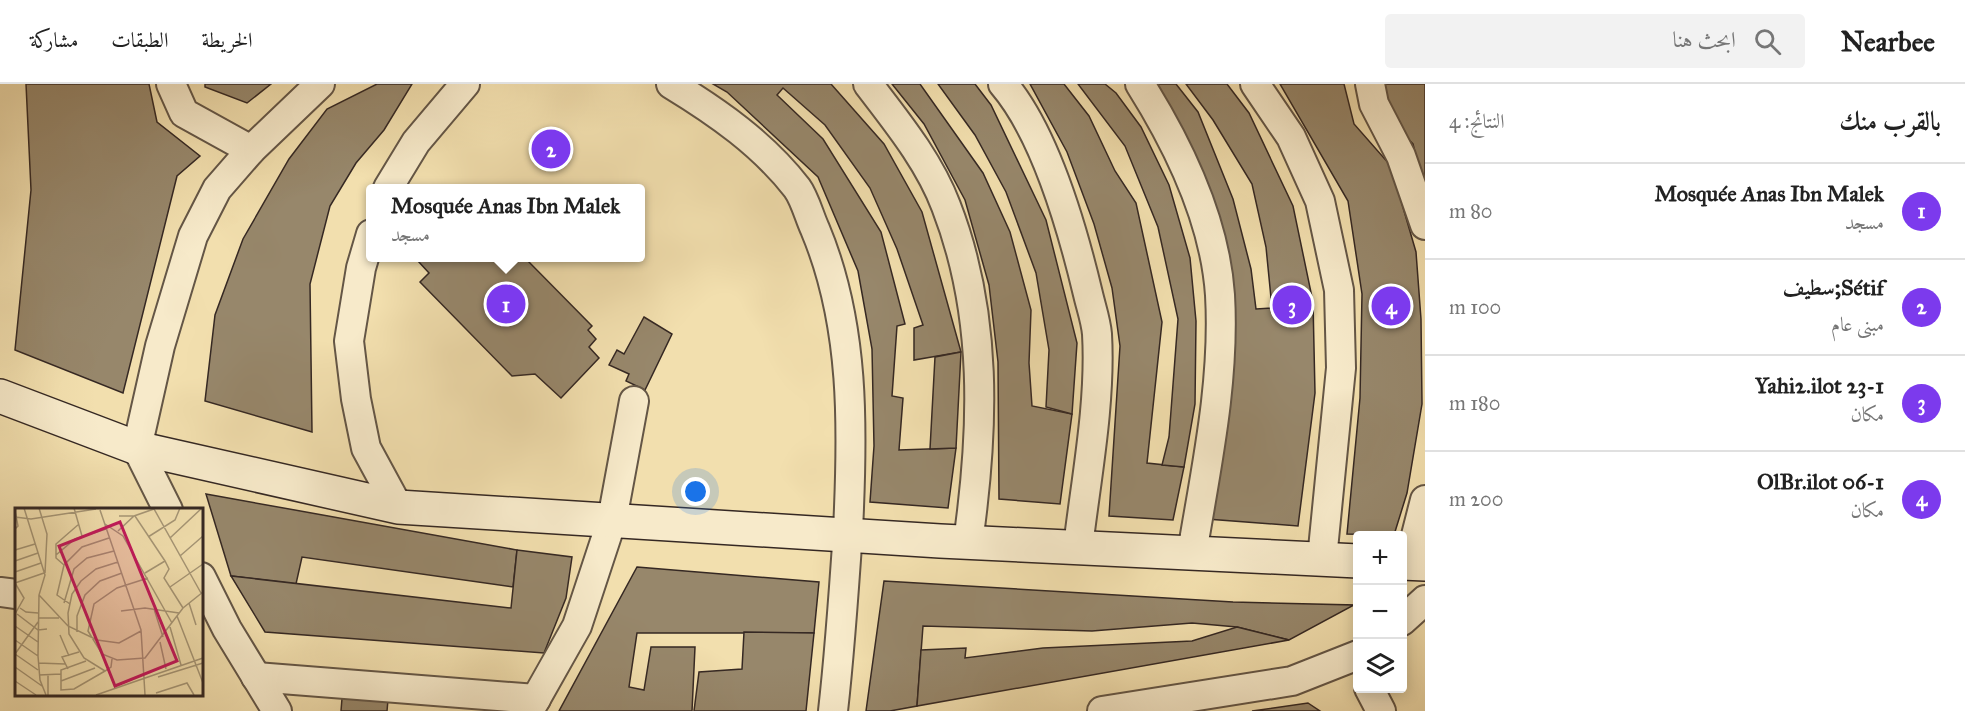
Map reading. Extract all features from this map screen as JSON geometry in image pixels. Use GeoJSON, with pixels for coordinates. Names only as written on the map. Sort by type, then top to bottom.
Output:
{"type":"FeatureCollection","features":[{"type":"Feature","properties":{"kind":"main road"},"geometry":{"type":"LineString","coordinates":[[4,394],[137,448],[398,507],[968,542],[1353,561]]}},
{"type":"Feature","properties":{"kind":"street"},"geometry":{"type":"LineString","coordinates":[[171,84],[184,113],[251,150]]}},
{"type":"Feature","properties":{"kind":"street"},"geometry":{"type":"LineString","coordinates":[[167,508],[137,448],[160,346],[193,236],[217,189],[251,150],[320,84]]}},
{"type":"Feature","properties":{"kind":"street"},"geometry":{"type":"LineString","coordinates":[[391,184],[416,142],[465,84]]}},
{"type":"Feature","properties":{"kind":"street"},"geometry":{"type":"LineString","coordinates":[[671,84],[700,102],[762,150],[798,189],[821,243],[839,298],[848,376],[852,448],[842,636],[833,711]]}},
{"type":"Feature","properties":{"kind":"street"},"geometry":{"type":"LineString","coordinates":[[868,84],[910,139],[946,205],[978,328],[981,411],[968,542]]}},
{"type":"Feature","properties":{"kind":"street"},"geometry":{"type":"LineString","coordinates":[[1003,84],[1013,95],[1042,151],[1084,275],[1097,333],[1096,391],[1078,548]]}},
{"type":"Feature","properties":{"kind":"street"},"geometry":{"type":"LineString","coordinates":[[1140,84],[1170,133],[1191,182],[1210,237],[1220,293],[1220,357],[1214,417],[1192,553]]}},
{"type":"Feature","properties":{"kind":"street"},"geometry":{"type":"LineString","coordinates":[[1255,84],[1291,137],[1320,201],[1339,290],[1341,368],[1322,559]]}},
{"type":"Feature","properties":{"kind":"street"},"geometry":{"type":"LineString","coordinates":[[1370,84],[1374,104],[1401,156],[1425,225]]}},
{"type":"Feature","properties":{"kind":"street"},"geometry":{"type":"LineString","coordinates":[[366,251],[361,268],[350,341],[356,399],[366,448],[398,507]]}},
{"type":"Feature","properties":{"kind":"street"},"geometry":{"type":"LineString","coordinates":[[256,677],[532,705],[578,626],[612,520],[634,401]]}},
{"type":"Feature","properties":{"kind":"street"},"geometry":{"type":"LineString","coordinates":[[1412,563],[1425,500]]}},
{"type":"Feature","properties":{"kind":"street"},"geometry":{"type":"LineString","coordinates":[[202,581],[214,626],[256,677],[277,711]]}},
{"type":"Feature","properties":{"kind":"street"},"geometry":{"type":"LineString","coordinates":[[0,592],[15,594]]}},
{"type":"Feature","properties":{"kind":"street"},"geometry":{"type":"LineString","coordinates":[[1407,616],[1425,600]]}},
{"type":"Feature","properties":{"kind":"street"},"geometry":{"type":"LineString","coordinates":[[1102,711],[1292,681],[1353,661]]}},
{"type":"Feature","properties":{"kind":"street"},"geometry":{"type":"LineString","coordinates":[[1371,693],[1380,711]]}},
{"type":"Feature","properties":{"kind":"building"},"geometry":{"type":"Polygon","coordinates":[[[26,84],[149,84],[157,122],[200,156],[177,176],[123,393],[15,350],[31,190],[26,84]]]}},
{"type":"Feature","properties":{"kind":"building"},"geometry":{"type":"Polygon","coordinates":[[[205,84],[271,84],[247,103],[205,87],[205,84]]]}},
{"type":"Feature","properties":{"kind":"building"},"geometry":{"type":"Polygon","coordinates":[[[377,84],[412,84],[384,130],[356,163],[330,206],[310,284],[312,432],[205,401],[215,315],[243,239],[289,159],[327,109],[377,84]]]}},
{"type":"Feature","properties":{"kind":"building"},"geometry":{"type":"Polygon","coordinates":[[[713,84],[831,84],[884,144],[922,212],[961,352],[914,360],[914,328],[923,325],[897,249],[870,188],[825,125],[783,88],[777,95],[823,139],[881,232],[905,324],[897,326],[892,396],[903,398],[899,450],[956,448],[948,508],[870,502],[874,446],[872,349],[858,271],[818,177],[727,92],[713,84]]]}},
{"type":"Feature","properties":{"kind":"building"},"geometry":{"type":"Polygon","coordinates":[[[892,84],[920,84],[983,173],[1010,232],[1031,310],[1029,363],[1032,406],[1072,414],[1060,504],[999,499],[998,362],[989,285],[965,200],[924,124],[892,84]]]}},
{"type":"Feature","properties":{"kind":"building"},"geometry":{"type":"Polygon","coordinates":[[[938,84],[975,84],[991,105],[1046,220],[1077,343],[1072,414],[1046,407],[1049,350],[1036,273],[1006,192],[975,135],[938,84]]]}},
{"type":"Feature","properties":{"kind":"building"},"geometry":{"type":"Polygon","coordinates":[[[1030,84],[1064,84],[1089,116],[1115,171],[1136,203],[1162,322],[1147,463],[1184,467],[1173,520],[1109,516],[1120,346],[1112,288],[1094,224],[1067,152],[1030,84]]]}},
{"type":"Feature","properties":{"kind":"building"},"geometry":{"type":"Polygon","coordinates":[[[1078,84],[1105,84],[1116,93],[1141,127],[1169,185],[1190,258],[1196,321],[1195,404],[1184,467],[1162,465],[1169,437],[1178,319],[1158,227],[1125,146],[1078,84]]]}},
{"type":"Feature","properties":{"kind":"building"},"geometry":{"type":"Polygon","coordinates":[[[1150,84],[1176,84],[1198,112],[1233,199],[1251,269],[1256,309],[1272,308],[1266,247],[1252,184],[1213,120],[1186,84],[1227,84],[1249,113],[1293,206],[1313,302],[1315,393],[1298,526],[1207,519],[1232,296],[1150,84]]]}},
{"type":"Feature","properties":{"kind":"building"},"geometry":{"type":"Polygon","coordinates":[[[1280,84],[1344,84],[1354,124],[1391,166],[1416,252],[1421,319],[1422,404],[1407,493],[1395,531],[1353,531],[1353,534],[1347,534],[1360,398],[1362,294],[1348,201],[1280,84]]]}},
{"type":"Feature","properties":{"kind":"building"},"geometry":{"type":"Polygon","coordinates":[[[1374,84],[1425,84],[1425,194],[1413,144],[1375,106],[1374,84]]]}},
{"type":"Feature","properties":{"kind":"building"},"geometry":{"type":"Polygon","coordinates":[[[419,262],[529,262],[592,326],[588,330],[596,339],[589,347],[599,358],[561,398],[535,374],[512,376],[420,282],[429,273],[419,262]]]}},
{"type":"Feature","properties":{"kind":"building"},"geometry":{"type":"Polygon","coordinates":[[[644,317],[672,334],[645,390],[626,381],[629,374],[609,365],[617,350],[624,354],[644,317]]]}},
{"type":"Feature","properties":{"kind":"building"},"geometry":{"type":"Polygon","coordinates":[[[961,352],[956,448],[930,449],[935,357],[961,352]]]}},
{"type":"Feature","properties":{"kind":"building"},"geometry":{"type":"Polygon","coordinates":[[[206,494],[517,550],[513,587],[302,557],[296,584],[231,576],[206,494]]]}},
{"type":"Feature","properties":{"kind":"building"},"geometry":{"type":"Polygon","coordinates":[[[517,550],[572,557],[566,598],[544,653],[265,632],[231,576],[511,608],[517,550]]]}},
{"type":"Feature","properties":{"kind":"building"},"geometry":{"type":"Polygon","coordinates":[[[637,567],[819,582],[814,633],[637,633],[629,687],[644,690],[651,647],[695,647],[692,711],[559,711],[637,567]]]}},
{"type":"Feature","properties":{"kind":"building"},"geometry":{"type":"Polygon","coordinates":[[[884,581],[1233,602],[1353,605],[1289,640],[1237,627],[1192,623],[1092,631],[923,626],[917,706],[890,711],[866,711],[884,581]]]}},
{"type":"Feature","properties":{"kind":"building"},"geometry":{"type":"Polygon","coordinates":[[[1237,627],[1289,640],[917,706],[921,650],[966,648],[965,658],[1043,648],[1192,641],[1237,627]]]}},
{"type":"Feature","properties":{"kind":"building"},"geometry":{"type":"Polygon","coordinates":[[[744,632],[814,633],[806,711],[694,711],[699,672],[742,669],[744,632]]]}},
{"type":"Feature","properties":{"kind":"building"},"geometry":{"type":"Polygon","coordinates":[[[343,686],[389,688],[387,711],[341,711],[343,686]]]}},
{"type":"Feature","properties":{"kind":"building"},"geometry":{"type":"Polygon","coordinates":[[[1308,703],[1320,711],[1252,711],[1308,703]]]}},
{"type":"Feature","properties":{"kind":"place","name":"Sétif;سطيف"},"geometry":{"type":"Point","coordinates":[551,149]}},
{"type":"Feature","properties":{"kind":"place","name":"Mosquée Anas Ibn Malek"},"geometry":{"type":"Point","coordinates":[506,304]}},
{"type":"Feature","properties":{"kind":"place","name":"Yahi2.ilot 23-1"},"geometry":{"type":"Point","coordinates":[1292,305]}},
{"type":"Feature","properties":{"kind":"place","name":"OlBr.ilot 06-1"},"geometry":{"type":"Point","coordinates":[1391,306]}}]}
